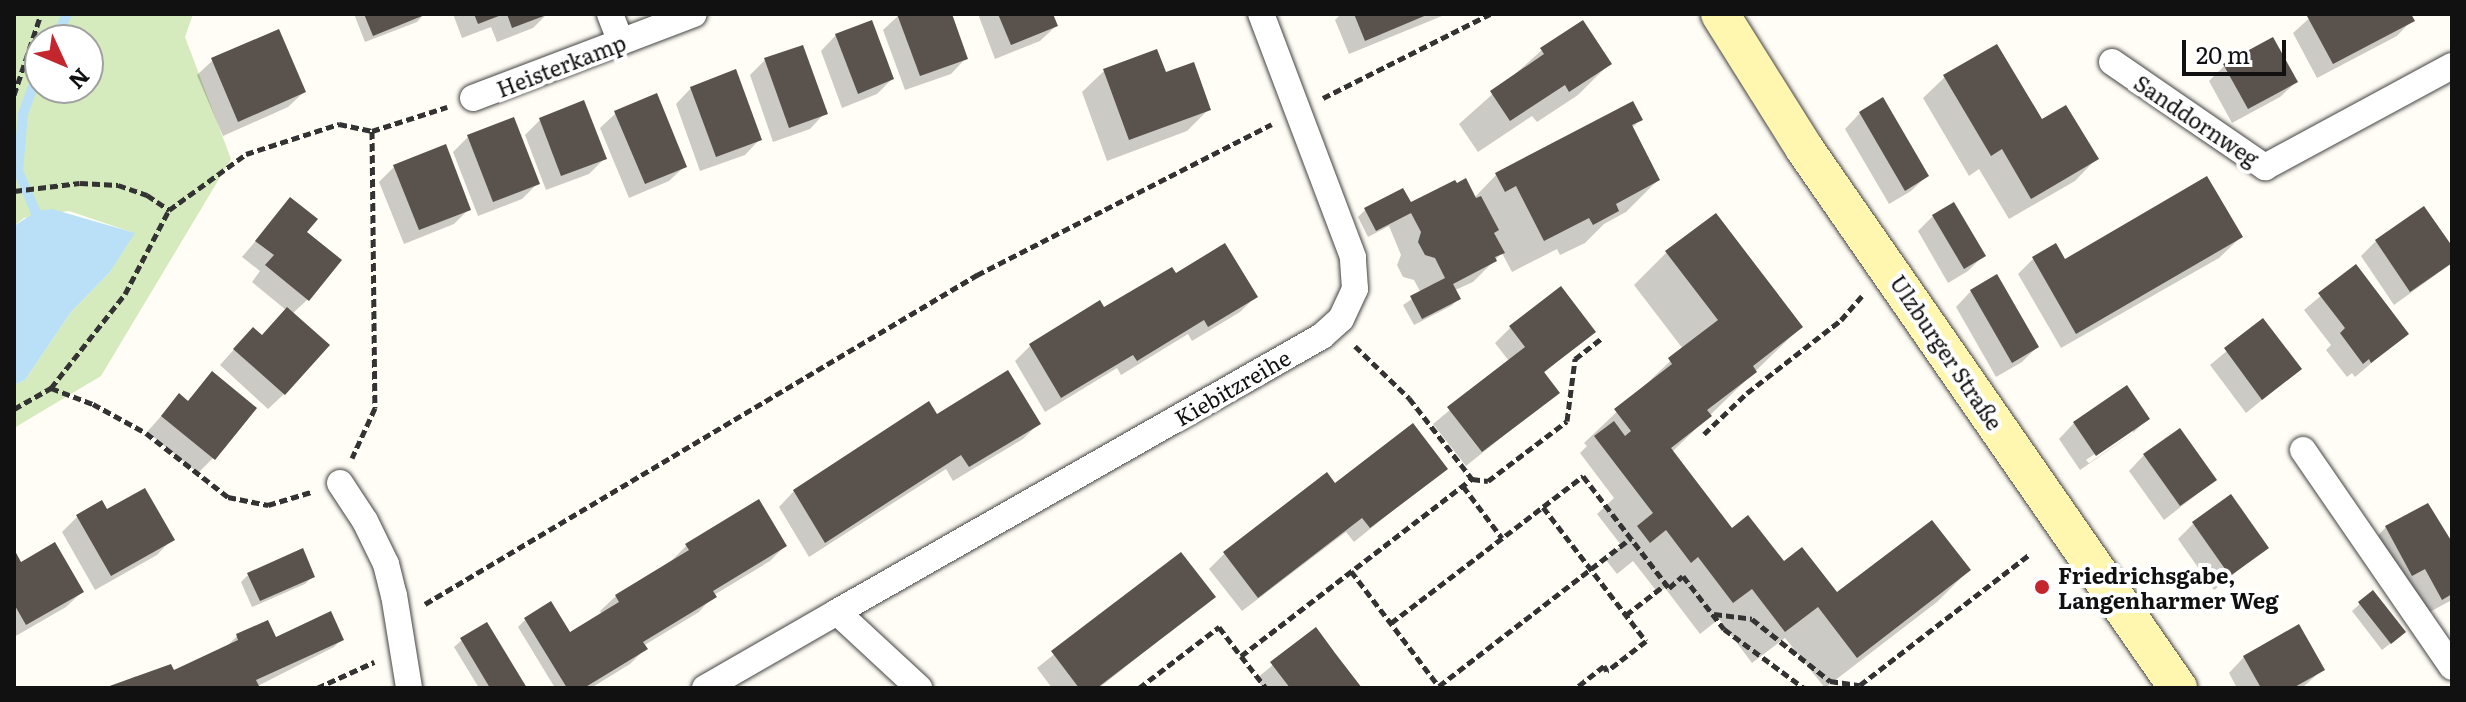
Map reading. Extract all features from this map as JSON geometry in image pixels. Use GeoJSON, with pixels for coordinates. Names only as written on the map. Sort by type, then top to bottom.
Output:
{"type":"FeatureCollection","features":[{"type":"Feature","properties":{"kind":"main road","name":"Ulzburger Straße"},"geometry":{"type":"LineString","coordinates":[[1720,14],[1804,148],[2178,688]]}},
{"type":"Feature","properties":{"kind":"street"},"geometry":{"type":"LineString","coordinates":[[610,14],[621,42]]}},
{"type":"Feature","properties":{"kind":"street","name":"Heisterkamp"},"geometry":{"type":"LineString","coordinates":[[473,98],[694,14]]}},
{"type":"Feature","properties":{"kind":"street"},"geometry":{"type":"LineString","coordinates":[[1261,14],[1355,263],[1356,283],[1351,302],[1334,326]]}},
{"type":"Feature","properties":{"kind":"street","name":"Sanddornweg"},"geometry":{"type":"LineString","coordinates":[[2112,62],[2265,167],[2452,66]]}},
{"type":"Feature","properties":{"kind":"street","name":"Kiebitzreihe"},"geometry":{"type":"LineString","coordinates":[[705,688],[1334,326]]}},
{"type":"Feature","properties":{"kind":"street"},"geometry":{"type":"LineString","coordinates":[[2303,450],[2452,667]]}},
{"type":"Feature","properties":{"kind":"street"},"geometry":{"type":"LineString","coordinates":[[340,483],[380,549],[399,620],[409,688]]}},
{"type":"Feature","properties":{"kind":"street"},"geometry":{"type":"LineString","coordinates":[[837,612],[919,688]]}},
{"type":"Feature","properties":{"kind":"path"},"geometry":{"type":"LineString","coordinates":[[14,95],[41,14]]}},
{"type":"Feature","properties":{"kind":"path"},"geometry":{"type":"LineString","coordinates":[[399,620],[977,275],[1490,14]]}},
{"type":"Feature","properties":{"kind":"path"},"geometry":{"type":"LineString","coordinates":[[14,409],[51,388],[125,294],[169,210],[246,154],[339,124],[372,131],[473,98]]}},
{"type":"Feature","properties":{"kind":"path"},"geometry":{"type":"LineString","coordinates":[[51,388],[80,397],[132,424],[228,497],[268,505],[340,483],[375,408],[372,131]]}},
{"type":"Feature","properties":{"kind":"path"},"geometry":{"type":"LineString","coordinates":[[14,191],[46,185],[118,185],[147,195],[169,210]]}},
{"type":"Feature","properties":{"kind":"path"},"geometry":{"type":"LineString","coordinates":[[1704,434],[1747,393],[1841,320],[1862,296]]}},
{"type":"Feature","properties":{"kind":"path"},"geometry":{"type":"LineString","coordinates":[[1334,326],[1409,398],[1472,479],[1488,481],[1567,421],[1575,359],[1601,339]]}},
{"type":"Feature","properties":{"kind":"path"},"geometry":{"type":"LineString","coordinates":[[1391,623],[1583,476],[1669,588],[1683,576],[1724,629],[1804,688]]}},
{"type":"Feature","properties":{"kind":"path"},"geometry":{"type":"LineString","coordinates":[[1241,656],[1472,479]]}},
{"type":"Feature","properties":{"kind":"path"},"geometry":{"type":"LineString","coordinates":[[1463,486],[1502,538]]}},
{"type":"Feature","properties":{"kind":"path"},"geometry":{"type":"LineString","coordinates":[[1543,507],[1646,641],[1607,671],[1604,666],[1576,688]]}},
{"type":"Feature","properties":{"kind":"path"},"geometry":{"type":"LineString","coordinates":[[1351,571],[1440,687],[1631,538]]}},
{"type":"Feature","properties":{"kind":"path"},"geometry":{"type":"LineString","coordinates":[[1712,614],[1752,619],[1830,681],[1860,685],[2030,554]]}},
{"type":"Feature","properties":{"kind":"path"},"geometry":{"type":"LineString","coordinates":[[1626,615],[1666,584]]}},
{"type":"Feature","properties":{"kind":"path"},"geometry":{"type":"LineString","coordinates":[[1139,688],[1219,627],[1266,688]]}},
{"type":"Feature","properties":{"kind":"path"},"geometry":{"type":"LineString","coordinates":[[317,688],[403,649]]}},
{"type":"Feature","properties":{"kind":"green space"},"geometry":{"type":"Polygon","coordinates":[[[14,14],[193,14],[185,37],[231,159],[101,376],[14,428],[14,385],[25,380],[71,312],[110,272],[134,233],[69,211],[24,218],[14,226],[14,14]]]}},
{"type":"Feature","properties":{"kind":"water"},"geometry":{"type":"Polygon","coordinates":[[[52,209],[135,233],[110,272],[71,312],[25,380],[14,385],[14,226],[37,211],[52,209]]]}},
{"type":"Feature","properties":{"kind":"building"},"geometry":{"type":"Polygon","coordinates":[[[364,14],[427,14],[373,36],[364,14]]]}},
{"type":"Feature","properties":{"kind":"building"},"geometry":{"type":"Polygon","coordinates":[[[474,14],[504,14],[478,24],[474,14]]]}},
{"type":"Feature","properties":{"kind":"building"},"geometry":{"type":"Polygon","coordinates":[[[507,14],[549,14],[512,28],[507,14]]]}},
{"type":"Feature","properties":{"kind":"building"},"geometry":{"type":"Polygon","coordinates":[[[897,14],[952,14],[968,59],[920,76],[897,14]]]}},
{"type":"Feature","properties":{"kind":"building"},"geometry":{"type":"Polygon","coordinates":[[[998,14],[1053,14],[1058,26],[1011,45],[998,14]]]}},
{"type":"Feature","properties":{"kind":"building"},"geometry":{"type":"Polygon","coordinates":[[[1354,14],[1429,14],[1365,41],[1354,14]]]}},
{"type":"Feature","properties":{"kind":"building"},"geometry":{"type":"Polygon","coordinates":[[[2411,14],[2415,21],[2333,64],[2307,16],[2411,14]]]}},
{"type":"Feature","properties":{"kind":"building"},"geometry":{"type":"Polygon","coordinates":[[[872,20],[894,79],[858,94],[835,34],[872,20]]]}},
{"type":"Feature","properties":{"kind":"building"},"geometry":{"type":"Polygon","coordinates":[[[1583,20],[1612,64],[1569,92],[1565,85],[1510,121],[1490,91],[1544,54],[1540,48],[1583,20]]]}},
{"type":"Feature","properties":{"kind":"building"},"geometry":{"type":"Polygon","coordinates":[[[279,29],[306,92],[238,122],[211,58],[279,29]]]}},
{"type":"Feature","properties":{"kind":"building"},"geometry":{"type":"Polygon","coordinates":[[[2273,37],[2298,82],[2248,109],[2223,64],[2273,37]]]}},
{"type":"Feature","properties":{"kind":"building"},"geometry":{"type":"Polygon","coordinates":[[[1997,44],[2042,119],[2066,105],[2099,159],[2031,199],[2002,149],[1991,156],[1943,75],[1997,44]]]}},
{"type":"Feature","properties":{"kind":"building"},"geometry":{"type":"Polygon","coordinates":[[[803,45],[828,114],[789,128],[764,58],[803,45]]]}},
{"type":"Feature","properties":{"kind":"building"},"geometry":{"type":"Polygon","coordinates":[[[1157,49],[1166,72],[1194,62],[1211,110],[1129,140],[1103,69],[1157,49]]]}},
{"type":"Feature","properties":{"kind":"building"},"geometry":{"type":"Polygon","coordinates":[[[736,69],[762,140],[716,157],[690,87],[736,69]]]}},
{"type":"Feature","properties":{"kind":"building"},"geometry":{"type":"Polygon","coordinates":[[[657,93],[687,167],[645,184],[614,111],[657,93]]]}},
{"type":"Feature","properties":{"kind":"building"},"geometry":{"type":"Polygon","coordinates":[[[1883,97],[1929,176],[1905,191],[1859,112],[1883,97]]]}},
{"type":"Feature","properties":{"kind":"building"},"geometry":{"type":"Polygon","coordinates":[[[584,100],[607,159],[561,176],[539,118],[584,100]]]}},
{"type":"Feature","properties":{"kind":"building"},"geometry":{"type":"Polygon","coordinates":[[[1633,101],[1643,120],[1632,125],[1660,180],[1616,204],[1619,211],[1593,225],[1589,218],[1544,241],[1516,186],[1505,192],[1495,173],[1633,101]]]}},
{"type":"Feature","properties":{"kind":"building"},"geometry":{"type":"Polygon","coordinates":[[[514,117],[540,184],[493,202],[467,135],[514,117]]]}},
{"type":"Feature","properties":{"kind":"building"},"geometry":{"type":"Polygon","coordinates":[[[446,144],[471,210],[419,230],[393,165],[446,144]]]}},
{"type":"Feature","properties":{"kind":"building"},"geometry":{"type":"Polygon","coordinates":[[[2207,176],[2243,237],[2076,334],[2032,257],[2056,243],[2065,259],[2207,176]]]}},
{"type":"Feature","properties":{"kind":"building"},"geometry":{"type":"Polygon","coordinates":[[[1466,178],[1476,198],[1481,196],[1499,230],[1494,233],[1505,253],[1495,257],[1497,261],[1453,284],[1461,299],[1422,319],[1410,296],[1445,278],[1435,258],[1425,255],[1418,242],[1421,232],[1411,213],[1376,231],[1364,208],[1403,188],[1411,202],[1455,180],[1457,183],[1466,178]]]}},
{"type":"Feature","properties":{"kind":"building"},"geometry":{"type":"Polygon","coordinates":[[[290,197],[318,219],[307,232],[342,260],[309,301],[265,265],[274,255],[255,241],[290,197]]]}},
{"type":"Feature","properties":{"kind":"building"},"geometry":{"type":"Polygon","coordinates":[[[1954,202],[1986,256],[1964,269],[1932,215],[1954,202]]]}},
{"type":"Feature","properties":{"kind":"building"},"geometry":{"type":"Polygon","coordinates":[[[2424,206],[2452,246],[2452,263],[2410,292],[2375,240],[2424,206]]]}},
{"type":"Feature","properties":{"kind":"building"},"geometry":{"type":"Polygon","coordinates":[[[1716,213],[1803,327],[1753,366],[1757,372],[1707,410],[1712,416],[1671,448],[1732,528],[1748,515],[1784,561],[1802,547],[1837,592],[1932,520],[1971,570],[1857,658],[1818,607],[1785,632],[1752,589],[1733,603],[1698,557],[1691,563],[1666,530],[1650,543],[1637,526],[1653,513],[1594,436],[1614,421],[1625,436],[1631,431],[1614,409],[1672,364],[1668,358],[1718,320],[1665,251],[1716,213]]]}},
{"type":"Feature","properties":{"kind":"building"},"geometry":{"type":"Polygon","coordinates":[[[1225,243],[1258,297],[1208,327],[1204,320],[1137,361],[1133,355],[1061,398],[1029,344],[1100,300],[1104,307],[1172,267],[1176,273],[1225,243]]]}},
{"type":"Feature","properties":{"kind":"building"},"geometry":{"type":"Polygon","coordinates":[[[2356,264],[2409,334],[2371,363],[2369,359],[2363,364],[2340,333],[2345,328],[2318,293],[2356,264]]]}},
{"type":"Feature","properties":{"kind":"building"},"geometry":{"type":"Polygon","coordinates":[[[1997,274],[2039,347],[2012,363],[1970,290],[1997,274]]]}},
{"type":"Feature","properties":{"kind":"building"},"geometry":{"type":"Polygon","coordinates":[[[1561,286],[1596,332],[1544,372],[1560,393],[1482,452],[1447,407],[1525,347],[1509,326],[1561,286]]]}},
{"type":"Feature","properties":{"kind":"building"},"geometry":{"type":"Polygon","coordinates":[[[287,307],[330,345],[285,395],[233,349],[253,327],[262,335],[287,307]]]}},
{"type":"Feature","properties":{"kind":"building"},"geometry":{"type":"Polygon","coordinates":[[[2263,318],[2302,369],[2262,400],[2224,348],[2263,318]]]}},
{"type":"Feature","properties":{"kind":"building"},"geometry":{"type":"Polygon","coordinates":[[[1008,370],[1041,424],[969,467],[961,455],[825,543],[793,490],[929,401],[937,414],[1008,370]]]}},
{"type":"Feature","properties":{"kind":"building"},"geometry":{"type":"Polygon","coordinates":[[[212,371],[257,408],[215,460],[161,416],[179,393],[188,401],[212,371]]]}},
{"type":"Feature","properties":{"kind":"building"},"geometry":{"type":"Polygon","coordinates":[[[2127,385],[2150,419],[2096,456],[2073,422],[2127,385]]]}},
{"type":"Feature","properties":{"kind":"building"},"geometry":{"type":"Polygon","coordinates":[[[1413,423],[1448,469],[1370,528],[1362,518],[1258,598],[1223,552],[1327,472],[1335,483],[1413,423]]]}},
{"type":"Feature","properties":{"kind":"building"},"geometry":{"type":"Polygon","coordinates":[[[2180,428],[2217,480],[2180,506],[2143,454],[2180,428]]]}},
{"type":"Feature","properties":{"kind":"building"},"geometry":{"type":"Polygon","coordinates":[[[145,488],[175,540],[111,576],[76,515],[102,500],[107,509],[145,488]]]}},
{"type":"Feature","properties":{"kind":"building"},"geometry":{"type":"Polygon","coordinates":[[[2231,494],[2269,548],[2230,576],[2192,522],[2231,494]]]}},
{"type":"Feature","properties":{"kind":"building"},"geometry":{"type":"Polygon","coordinates":[[[759,499],[787,546],[713,591],[717,597],[643,642],[648,649],[584,688],[567,688],[524,618],[551,601],[570,632],[619,602],[615,595],[689,550],[685,544],[759,499]]]}},
{"type":"Feature","properties":{"kind":"building"},"geometry":{"type":"Polygon","coordinates":[[[2428,503],[2452,542],[2452,594],[2442,600],[2425,569],[2412,576],[2385,526],[2428,503]]]}},
{"type":"Feature","properties":{"kind":"building"},"geometry":{"type":"Polygon","coordinates":[[[55,542],[84,592],[26,625],[14,604],[14,549],[21,562],[55,542]]]}},
{"type":"Feature","properties":{"kind":"building"},"geometry":{"type":"Polygon","coordinates":[[[303,548],[315,577],[260,601],[247,573],[303,548]]]}},
{"type":"Feature","properties":{"kind":"building"},"geometry":{"type":"Polygon","coordinates":[[[1181,552],[1216,597],[1097,688],[1079,688],[1051,651],[1181,552]]]}},
{"type":"Feature","properties":{"kind":"building"},"geometry":{"type":"Polygon","coordinates":[[[2373,590],[2406,632],[2391,644],[2358,602],[2373,590]]]}},
{"type":"Feature","properties":{"kind":"building"},"geometry":{"type":"Polygon","coordinates":[[[331,611],[344,640],[256,680],[259,686],[255,688],[104,688],[171,664],[174,670],[238,640],[236,634],[268,620],[276,637],[331,611]]]}},
{"type":"Feature","properties":{"kind":"building"},"geometry":{"type":"Polygon","coordinates":[[[487,622],[527,688],[490,688],[460,638],[487,622]]]}},
{"type":"Feature","properties":{"kind":"building"},"geometry":{"type":"Polygon","coordinates":[[[2299,624],[2325,670],[2293,688],[2261,688],[2243,656],[2299,624]]]}},
{"type":"Feature","properties":{"kind":"building"},"geometry":{"type":"Polygon","coordinates":[[[1316,627],[1362,688],[1290,688],[1270,662],[1316,627]]]}},
{"type":"Feature","properties":{"kind":"waterway"},"geometry":{"type":"LineString","coordinates":[[62,24],[67,14]]}},
{"type":"Feature","properties":{"kind":"waterway"},"geometry":{"type":"LineString","coordinates":[[27,104],[18,171],[40,222]]}},
{"type":"Feature","properties":{"kind":"place","name":"Friedrichsgabe, Langenharmer Weg"},"geometry":{"type":"Point","coordinates":[2042,587]}}]}
